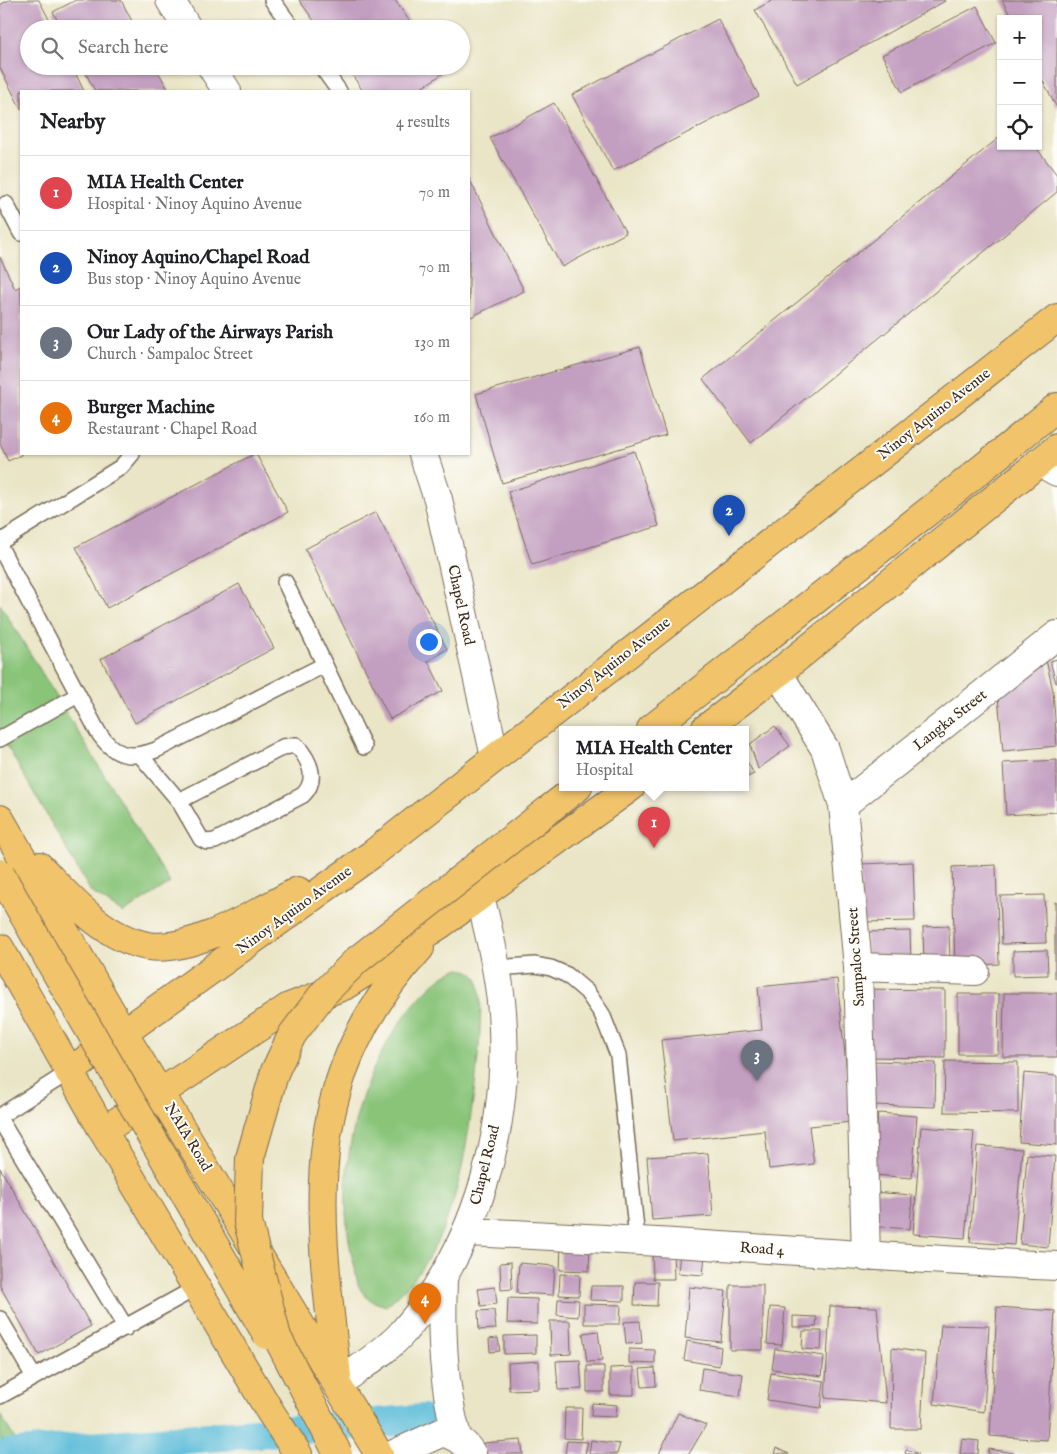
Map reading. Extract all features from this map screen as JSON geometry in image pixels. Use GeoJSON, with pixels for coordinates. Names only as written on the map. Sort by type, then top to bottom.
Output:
{"type":"FeatureCollection","features":[{"type":"Feature","properties":{"kind":"main road","name":"Ninoy Aquino Avenue"},"geometry":{"type":"LineString","coordinates":[[69,1072],[371,854],[1057,318]]}},
{"type":"Feature","properties":{"kind":"main road"},"geometry":{"type":"LineString","coordinates":[[655,726],[958,488],[1057,407]]}},
{"type":"Feature","properties":{"kind":"main road"},"geometry":{"type":"LineString","coordinates":[[709,726],[1051,461]]}},
{"type":"Feature","properties":{"kind":"main road"},"geometry":{"type":"LineString","coordinates":[[338,1454],[277,1338],[248,1222],[250,1158],[275,1071],[297,1028],[323,994],[358,960],[573,791]]}},
{"type":"Feature","properties":{"kind":"main road"},"geometry":{"type":"LineString","coordinates":[[103,1131],[289,1007],[344,986],[441,924],[626,791]]}},
{"type":"Feature","properties":{"kind":"main road"},"geometry":{"type":"LineString","coordinates":[[4,827],[86,913],[122,937],[150,946],[170,945],[203,937],[371,854]]}},
{"type":"Feature","properties":{"kind":"main road","name":"NAIA Road"},"geometry":{"type":"LineString","coordinates":[[4,827],[124,1034],[343,1392],[382,1451]]}},
{"type":"Feature","properties":{"kind":"main road"},"geometry":{"type":"LineString","coordinates":[[0,873],[210,1240],[338,1454]]}},
{"type":"Feature","properties":{"kind":"main road"},"geometry":{"type":"LineString","coordinates":[[343,1392],[322,1228],[322,1180],[326,1131],[341,1074],[366,1020],[399,971],[441,924]]}},
{"type":"Feature","properties":{"kind":"main road"},"geometry":{"type":"LineString","coordinates":[[0,948],[103,1131],[271,1413],[298,1454]]}},
{"type":"Feature","properties":{"kind":"main road"},"geometry":{"type":"LineString","coordinates":[[268,1268],[256,1218],[252,1176],[254,1116],[267,1060],[289,1007]]}},
{"type":"Feature","properties":{"kind":"street"},"geometry":{"type":"LineString","coordinates":[[170,0],[182,20]]}},
{"type":"Feature","properties":{"kind":"street"},"geometry":{"type":"LineString","coordinates":[[216,75],[225,90]]}},
{"type":"Feature","properties":{"kind":"street","name":"Chapel Road"},"geometry":{"type":"LineString","coordinates":[[423,455],[438,500],[495,757]]}},
{"type":"Feature","properties":{"kind":"street","name":"Langka Street"},"geometry":{"type":"LineString","coordinates":[[843,805],[1057,634]]}},
{"type":"Feature","properties":{"kind":"street","name":"Sampaloc Street"},"geometry":{"type":"LineString","coordinates":[[778,674],[826,749],[843,805],[858,967],[866,1257]]}},
{"type":"Feature","properties":{"kind":"street","name":"Chapel Road"},"geometry":{"type":"LineString","coordinates":[[343,1392],[402,1334],[443,1280],[466,1232],[482,1190],[493,1146],[500,1102],[502,1012],[497,968],[480,897]]}},
{"type":"Feature","properties":{"kind":"street"},"geometry":{"type":"LineString","coordinates":[[858,967],[975,971]]}},
{"type":"Feature","properties":{"kind":"street","name":"Road 4"},"geometry":{"type":"LineString","coordinates":[[466,1232],[637,1239],[866,1257],[1057,1266]]}},
{"type":"Feature","properties":{"kind":"street"},"geometry":{"type":"LineString","coordinates":[[443,1280],[443,1365],[449,1408],[464,1446]]}},
{"type":"Feature","properties":{"kind":"street"},"geometry":{"type":"LineString","coordinates":[[382,1451],[443,1432],[464,1446]]}},
{"type":"Feature","properties":{"kind":"lane"},"geometry":{"type":"LineString","coordinates":[[272,0],[286,20]]}},
{"type":"Feature","properties":{"kind":"lane"},"geometry":{"type":"LineString","coordinates":[[327,75],[338,90]]}},
{"type":"Feature","properties":{"kind":"lane"},"geometry":{"type":"LineString","coordinates":[[6,204],[20,231]]}},
{"type":"Feature","properties":{"kind":"lane"},"geometry":{"type":"LineString","coordinates":[[0,542],[122,466],[131,455]]}},
{"type":"Feature","properties":{"kind":"lane"},"geometry":{"type":"LineString","coordinates":[[0,547],[106,745],[115,751],[141,756],[324,666]]}},
{"type":"Feature","properties":{"kind":"lane"},"geometry":{"type":"LineString","coordinates":[[285,582],[364,748]]}},
{"type":"Feature","properties":{"kind":"lane"},"geometry":{"type":"LineString","coordinates":[[0,739],[78,695]]}},
{"type":"Feature","properties":{"kind":"lane"},"geometry":{"type":"LineString","coordinates":[[141,756],[179,801],[200,839],[207,842],[215,841],[303,794],[310,788],[313,777],[305,755],[296,745],[282,747],[179,801]]}},
{"type":"Feature","properties":{"kind":"lane"},"geometry":{"type":"LineString","coordinates":[[497,968],[535,965],[551,968],[567,975],[586,992],[602,1014],[618,1055],[637,1239]]}},
{"type":"Feature","properties":{"kind":"lane"},"geometry":{"type":"LineString","coordinates":[[0,1116],[69,1072]]}},
{"type":"Feature","properties":{"kind":"lane"},"geometry":{"type":"LineString","coordinates":[[0,1120],[126,1328]]}},
{"type":"Feature","properties":{"kind":"lane"},"geometry":{"type":"LineString","coordinates":[[0,1396],[196,1288]]}},
{"type":"Feature","properties":{"kind":"lane"},"geometry":{"type":"LineString","coordinates":[[0,1319],[34,1377]]}},
{"type":"Feature","properties":{"kind":"green space"},"geometry":{"type":"Polygon","coordinates":[[[0,604],[170,883],[123,913],[91,892],[0,734],[0,604]]]}},
{"type":"Feature","properties":{"kind":"green space"},"geometry":{"type":"Polygon","coordinates":[[[456,969],[469,971],[476,977],[480,992],[481,1017],[475,1083],[460,1177],[445,1223],[428,1259],[412,1281],[386,1306],[369,1299],[361,1290],[350,1247],[347,1225],[346,1180],[352,1135],[370,1076],[400,1022],[427,990],[441,978],[456,969]]]}},
{"type":"Feature","properties":{"kind":"green space"},"geometry":{"type":"Polygon","coordinates":[[[0,1415],[15,1439],[0,1440],[0,1415]]]}},
{"type":"Feature","properties":{"kind":"building"},"geometry":{"type":"Polygon","coordinates":[[[9,0],[39,0],[49,20],[20,20],[20,75],[76,75],[84,90],[20,90],[20,107],[0,68],[0,5],[9,0]]]}},
{"type":"Feature","properties":{"kind":"building"},"geometry":{"type":"Polygon","coordinates":[[[76,0],[121,0],[131,20],[57,20],[53,12],[76,0]]]}},
{"type":"Feature","properties":{"kind":"building"},"geometry":{"type":"Polygon","coordinates":[[[299,0],[395,0],[409,20],[313,20],[299,0]]]}},
{"type":"Feature","properties":{"kind":"building"},"geometry":{"type":"Polygon","coordinates":[[[773,0],[945,1],[797,84],[755,10],[773,0]]]}},
{"type":"Feature","properties":{"kind":"building"},"geometry":{"type":"Polygon","coordinates":[[[1002,0],[1057,0],[1057,108],[1042,79],[1042,15],[1010,15],[1002,0]]]}},
{"type":"Feature","properties":{"kind":"building"},"geometry":{"type":"Polygon","coordinates":[[[977,6],[996,43],[902,92],[882,55],[977,6]]]}},
{"type":"Feature","properties":{"kind":"building"},"geometry":{"type":"Polygon","coordinates":[[[718,19],[759,96],[613,171],[572,95],[718,19]]]}},
{"type":"Feature","properties":{"kind":"building"},"geometry":{"type":"Polygon","coordinates":[[[87,75],[160,75],[168,90],[94,90],[87,75]]]}},
{"type":"Feature","properties":{"kind":"building"},"geometry":{"type":"Polygon","coordinates":[[[352,75],[441,75],[418,90],[362,90],[352,75]]]}},
{"type":"Feature","properties":{"kind":"building"},"geometry":{"type":"Polygon","coordinates":[[[554,103],[626,233],[562,267],[490,138],[554,103]]]}},
{"type":"Feature","properties":{"kind":"building"},"geometry":{"type":"Polygon","coordinates":[[[997,139],[997,150],[1038,150],[1057,175],[1057,192],[751,443],[703,379],[997,139]]]}},
{"type":"Feature","properties":{"kind":"building"},"geometry":{"type":"Polygon","coordinates":[[[470,180],[524,291],[470,318],[470,180]]]}},
{"type":"Feature","properties":{"kind":"building"},"geometry":{"type":"Polygon","coordinates":[[[0,257],[15,289],[20,286],[21,455],[8,461],[0,444],[0,257]]]}},
{"type":"Feature","properties":{"kind":"building"},"geometry":{"type":"Polygon","coordinates":[[[640,347],[666,435],[502,483],[476,394],[640,347]]]}},
{"type":"Feature","properties":{"kind":"building"},"geometry":{"type":"Polygon","coordinates":[[[634,451],[659,526],[532,565],[508,492],[634,451]]]}},
{"type":"Feature","properties":{"kind":"building"},"geometry":{"type":"Polygon","coordinates":[[[252,455],[257,455],[288,512],[107,608],[76,547],[252,455]]]}},
{"type":"Feature","properties":{"kind":"building"},"geometry":{"type":"Polygon","coordinates":[[[376,512],[447,649],[428,661],[443,691],[390,719],[305,549],[376,512]]]}},
{"type":"Feature","properties":{"kind":"building"},"geometry":{"type":"Polygon","coordinates":[[[239,584],[274,648],[135,723],[101,659],[239,584]]]}},
{"type":"Feature","properties":{"kind":"building"},"geometry":{"type":"Polygon","coordinates":[[[1044,651],[1053,691],[1057,746],[1003,751],[998,697],[1044,651]]]}},
{"type":"Feature","properties":{"kind":"building"},"geometry":{"type":"Polygon","coordinates":[[[1057,659],[1057,683],[1056,683],[1050,661],[1057,659]]]}},
{"type":"Feature","properties":{"kind":"building"},"geometry":{"type":"Polygon","coordinates":[[[775,726],[790,746],[758,769],[750,744],[775,726]]]}},
{"type":"Feature","properties":{"kind":"building"},"geometry":{"type":"Polygon","coordinates":[[[1057,760],[1057,812],[1006,815],[1003,763],[1057,760]]]}},
{"type":"Feature","properties":{"kind":"building"},"geometry":{"type":"Polygon","coordinates":[[[749,765],[754,774],[749,776],[749,765]]]}},
{"type":"Feature","properties":{"kind":"building"},"geometry":{"type":"Polygon","coordinates":[[[913,862],[915,921],[862,922],[860,864],[913,862]]]}},
{"type":"Feature","properties":{"kind":"building"},"geometry":{"type":"Polygon","coordinates":[[[996,865],[999,964],[955,966],[952,867],[996,865]]]}},
{"type":"Feature","properties":{"kind":"building"},"geometry":{"type":"Polygon","coordinates":[[[1044,895],[1046,943],[1002,944],[1000,896],[1044,895]]]}},
{"type":"Feature","properties":{"kind":"building"},"geometry":{"type":"Polygon","coordinates":[[[1055,902],[1057,903],[1057,979],[1055,978],[1055,902]]]}},
{"type":"Feature","properties":{"kind":"building"},"geometry":{"type":"Polygon","coordinates":[[[949,926],[950,967],[924,968],[923,927],[949,926]]]}},
{"type":"Feature","properties":{"kind":"building"},"geometry":{"type":"Polygon","coordinates":[[[910,931],[911,961],[867,962],[866,932],[910,931]]]}},
{"type":"Feature","properties":{"kind":"building"},"geometry":{"type":"Polygon","coordinates":[[[1047,950],[1048,975],[1013,976],[1013,951],[1047,950]]]}},
{"type":"Feature","properties":{"kind":"building"},"geometry":{"type":"Polygon","coordinates":[[[837,979],[852,1122],[809,1126],[814,1164],[769,1169],[765,1131],[673,1141],[661,1040],[762,1030],[758,987],[837,979]]]}},
{"type":"Feature","properties":{"kind":"building"},"geometry":{"type":"Polygon","coordinates":[[[862,989],[945,990],[945,1058],[862,1057],[862,989]]]}},
{"type":"Feature","properties":{"kind":"building"},"geometry":{"type":"Polygon","coordinates":[[[1004,993],[1057,993],[1057,1057],[1003,1057],[1004,993]]]}},
{"type":"Feature","properties":{"kind":"building"},"geometry":{"type":"Polygon","coordinates":[[[958,994],[999,994],[998,1054],[958,1054],[958,994]]]}},
{"type":"Feature","properties":{"kind":"building"},"geometry":{"type":"Polygon","coordinates":[[[874,1061],[936,1063],[935,1107],[873,1105],[874,1061]]]}},
{"type":"Feature","properties":{"kind":"building"},"geometry":{"type":"Polygon","coordinates":[[[945,1061],[1018,1062],[1018,1113],[944,1112],[945,1061]]]}},
{"type":"Feature","properties":{"kind":"building"},"geometry":{"type":"Polygon","coordinates":[[[1024,1073],[1057,1076],[1057,1145],[1019,1142],[1024,1073]]]}},
{"type":"Feature","properties":{"kind":"building"},"geometry":{"type":"Polygon","coordinates":[[[878,1113],[917,1116],[912,1178],[874,1175],[878,1113]]]}},
{"type":"Feature","properties":{"kind":"building"},"geometry":{"type":"Polygon","coordinates":[[[921,1127],[974,1131],[965,1238],[913,1234],[921,1127]]]}},
{"type":"Feature","properties":{"kind":"building"},"geometry":{"type":"Polygon","coordinates":[[[977,1146],[1022,1149],[1014,1245],[970,1242],[977,1146]]]}},
{"type":"Feature","properties":{"kind":"building"},"geometry":{"type":"Polygon","coordinates":[[[708,1153],[713,1216],[652,1220],[647,1157],[708,1153]]]}},
{"type":"Feature","properties":{"kind":"building"},"geometry":{"type":"Polygon","coordinates":[[[1027,1154],[1055,1156],[1048,1247],[1020,1244],[1027,1154]]]}},
{"type":"Feature","properties":{"kind":"building"},"geometry":{"type":"Polygon","coordinates":[[[0,1168],[91,1326],[39,1355],[0,1286],[0,1168]]]}},
{"type":"Feature","properties":{"kind":"building"},"geometry":{"type":"Polygon","coordinates":[[[872,1192],[912,1195],[910,1229],[869,1226],[872,1192]]]}},
{"type":"Feature","properties":{"kind":"building"},"geometry":{"type":"Polygon","coordinates":[[[561,1244],[590,1245],[589,1271],[560,1270],[561,1244]]]}},
{"type":"Feature","properties":{"kind":"building"},"geometry":{"type":"Polygon","coordinates":[[[680,1252],[705,1255],[703,1275],[678,1273],[680,1252]]]}},
{"type":"Feature","properties":{"kind":"building"},"geometry":{"type":"Polygon","coordinates":[[[652,1253],[673,1253],[674,1279],[653,1279],[652,1253]]]}},
{"type":"Feature","properties":{"kind":"building"},"geometry":{"type":"Polygon","coordinates":[[[511,1262],[512,1289],[501,1290],[500,1263],[511,1262]]]}},
{"type":"Feature","properties":{"kind":"building"},"geometry":{"type":"Polygon","coordinates":[[[519,1263],[555,1266],[553,1295],[517,1293],[519,1263]]]}},
{"type":"Feature","properties":{"kind":"building"},"geometry":{"type":"Polygon","coordinates":[[[560,1274],[580,1275],[579,1296],[559,1295],[560,1274]]]}},
{"type":"Feature","properties":{"kind":"building"},"geometry":{"type":"Polygon","coordinates":[[[635,1282],[658,1282],[657,1306],[634,1305],[635,1282]]]}},
{"type":"Feature","properties":{"kind":"building"},"geometry":{"type":"Polygon","coordinates":[[[730,1285],[763,1285],[763,1350],[730,1350],[730,1285]]]}},
{"type":"Feature","properties":{"kind":"building"},"geometry":{"type":"Polygon","coordinates":[[[591,1286],[624,1286],[624,1301],[590,1300],[591,1286]]]}},
{"type":"Feature","properties":{"kind":"building"},"geometry":{"type":"Polygon","coordinates":[[[495,1287],[497,1304],[481,1306],[478,1289],[495,1287]]]}},
{"type":"Feature","properties":{"kind":"building"},"geometry":{"type":"Polygon","coordinates":[[[689,1287],[726,1291],[721,1342],[685,1338],[689,1287]]]}},
{"type":"Feature","properties":{"kind":"building"},"geometry":{"type":"Polygon","coordinates":[[[508,1298],[537,1299],[537,1324],[507,1323],[508,1298]]]}},
{"type":"Feature","properties":{"kind":"building"},"geometry":{"type":"Polygon","coordinates":[[[558,1299],[579,1300],[578,1317],[557,1315],[558,1299]]]}},
{"type":"Feature","properties":{"kind":"building"},"geometry":{"type":"Polygon","coordinates":[[[584,1304],[621,1305],[620,1324],[584,1324],[584,1304]]]}},
{"type":"Feature","properties":{"kind":"building"},"geometry":{"type":"Polygon","coordinates":[[[830,1306],[877,1307],[886,1403],[825,1398],[830,1306]]]}},
{"type":"Feature","properties":{"kind":"building"},"geometry":{"type":"Polygon","coordinates":[[[770,1307],[785,1308],[782,1345],[767,1344],[770,1307]]]}},
{"type":"Feature","properties":{"kind":"building"},"geometry":{"type":"Polygon","coordinates":[[[997,1307],[1055,1311],[1047,1440],[990,1436],[997,1307]]]}},
{"type":"Feature","properties":{"kind":"building"},"geometry":{"type":"Polygon","coordinates":[[[494,1310],[496,1329],[479,1330],[478,1311],[494,1310]]]}},
{"type":"Feature","properties":{"kind":"building"},"geometry":{"type":"Polygon","coordinates":[[[793,1316],[817,1317],[816,1327],[793,1327],[793,1316]]]}},
{"type":"Feature","properties":{"kind":"building"},"geometry":{"type":"Polygon","coordinates":[[[550,1321],[570,1321],[571,1354],[551,1355],[550,1321]]]}},
{"type":"Feature","properties":{"kind":"building"},"geometry":{"type":"Polygon","coordinates":[[[640,1321],[642,1343],[626,1344],[624,1322],[640,1321]]]}},
{"type":"Feature","properties":{"kind":"building"},"geometry":{"type":"Polygon","coordinates":[[[941,1325],[989,1326],[984,1412],[934,1404],[941,1325]]]}},
{"type":"Feature","properties":{"kind":"building"},"geometry":{"type":"Polygon","coordinates":[[[598,1331],[602,1361],[587,1362],[583,1333],[598,1331]]]}},
{"type":"Feature","properties":{"kind":"building"},"geometry":{"type":"Polygon","coordinates":[[[803,1331],[822,1331],[821,1350],[802,1349],[803,1331]]]}},
{"type":"Feature","properties":{"kind":"building"},"geometry":{"type":"Polygon","coordinates":[[[536,1335],[536,1353],[504,1354],[504,1336],[536,1335]]]}},
{"type":"Feature","properties":{"kind":"building"},"geometry":{"type":"Polygon","coordinates":[[[498,1338],[500,1351],[490,1352],[489,1339],[498,1338]]]}},
{"type":"Feature","properties":{"kind":"building"},"geometry":{"type":"Polygon","coordinates":[[[687,1341],[721,1347],[719,1366],[684,1360],[687,1341]]]}},
{"type":"Feature","properties":{"kind":"building"},"geometry":{"type":"Polygon","coordinates":[[[892,1348],[925,1353],[921,1429],[891,1429],[892,1348]]]}},
{"type":"Feature","properties":{"kind":"building"},"geometry":{"type":"Polygon","coordinates":[[[629,1349],[655,1350],[655,1364],[629,1363],[629,1349]]]}},
{"type":"Feature","properties":{"kind":"building"},"geometry":{"type":"Polygon","coordinates":[[[775,1349],[824,1356],[822,1376],[772,1369],[775,1349]]]}},
{"type":"Feature","properties":{"kind":"building"},"geometry":{"type":"Polygon","coordinates":[[[580,1360],[582,1389],[558,1390],[556,1361],[580,1360]]]}},
{"type":"Feature","properties":{"kind":"building"},"geometry":{"type":"Polygon","coordinates":[[[539,1361],[539,1389],[509,1390],[508,1363],[539,1361]]]}},
{"type":"Feature","properties":{"kind":"building"},"geometry":{"type":"Polygon","coordinates":[[[587,1366],[604,1366],[604,1392],[587,1392],[587,1366]]]}},
{"type":"Feature","properties":{"kind":"building"},"geometry":{"type":"Polygon","coordinates":[[[634,1367],[634,1395],[610,1395],[610,1368],[634,1367]]]}},
{"type":"Feature","properties":{"kind":"building"},"geometry":{"type":"Polygon","coordinates":[[[655,1368],[656,1386],[642,1387],[640,1369],[655,1368]]]}},
{"type":"Feature","properties":{"kind":"building"},"geometry":{"type":"Polygon","coordinates":[[[702,1368],[743,1374],[740,1396],[699,1390],[702,1368]]]}},
{"type":"Feature","properties":{"kind":"building"},"geometry":{"type":"Polygon","coordinates":[[[771,1373],[824,1381],[821,1408],[767,1400],[771,1373]]]}},
{"type":"Feature","properties":{"kind":"building"},"geometry":{"type":"Polygon","coordinates":[[[592,1403],[617,1405],[616,1417],[591,1416],[592,1403]]]}},
{"type":"Feature","properties":{"kind":"building"},"geometry":{"type":"Polygon","coordinates":[[[565,1408],[582,1408],[581,1439],[564,1438],[565,1408]]]}},
{"type":"Feature","properties":{"kind":"building"},"geometry":{"type":"Polygon","coordinates":[[[678,1413],[706,1425],[689,1454],[659,1454],[678,1413]]]}},
{"type":"Feature","properties":{"kind":"building"},"geometry":{"type":"Polygon","coordinates":[[[962,1439],[979,1441],[978,1454],[960,1454],[962,1439]]]}},
{"type":"Feature","properties":{"kind":"building"},"geometry":{"type":"Polygon","coordinates":[[[521,1440],[523,1454],[484,1454],[483,1443],[521,1440]]]}},
{"type":"Feature","properties":{"kind":"building"},"geometry":{"type":"Polygon","coordinates":[[[591,1440],[620,1444],[617,1454],[589,1454],[591,1440]]]}},
{"type":"Feature","properties":{"kind":"building"},"geometry":{"type":"Polygon","coordinates":[[[567,1441],[588,1442],[585,1454],[565,1454],[567,1441]]]}},
{"type":"Feature","properties":{"kind":"building"},"geometry":{"type":"Polygon","coordinates":[[[776,1448],[789,1454],[774,1454],[776,1448]]]}},
{"type":"Feature","properties":{"kind":"building"},"geometry":{"type":"Polygon","coordinates":[[[906,1449],[919,1454],[905,1454],[906,1449]]]}},
{"type":"Feature","properties":{"kind":"building"},"geometry":{"type":"Polygon","coordinates":[[[989,1449],[1014,1453],[988,1454],[989,1449]]]}},
{"type":"Feature","properties":{"kind":"waterway"},"geometry":{"type":"LineString","coordinates":[[7,1454],[423,1419]]}},
{"type":"Feature","properties":{"kind":"place","name":"Ninoy Aquino/Chapel Road"},"geometry":{"type":"Point","coordinates":[729,536]}},
{"type":"Feature","properties":{"kind":"place","name":"MIA Health Center"},"geometry":{"type":"Point","coordinates":[654,848]}},
{"type":"Feature","properties":{"kind":"place","name":"Our Lady of the Airways Parish"},"geometry":{"type":"Point","coordinates":[757,1081]}},
{"type":"Feature","properties":{"kind":"place","name":"Burger Machine"},"geometry":{"type":"Point","coordinates":[425,1324]}}]}
